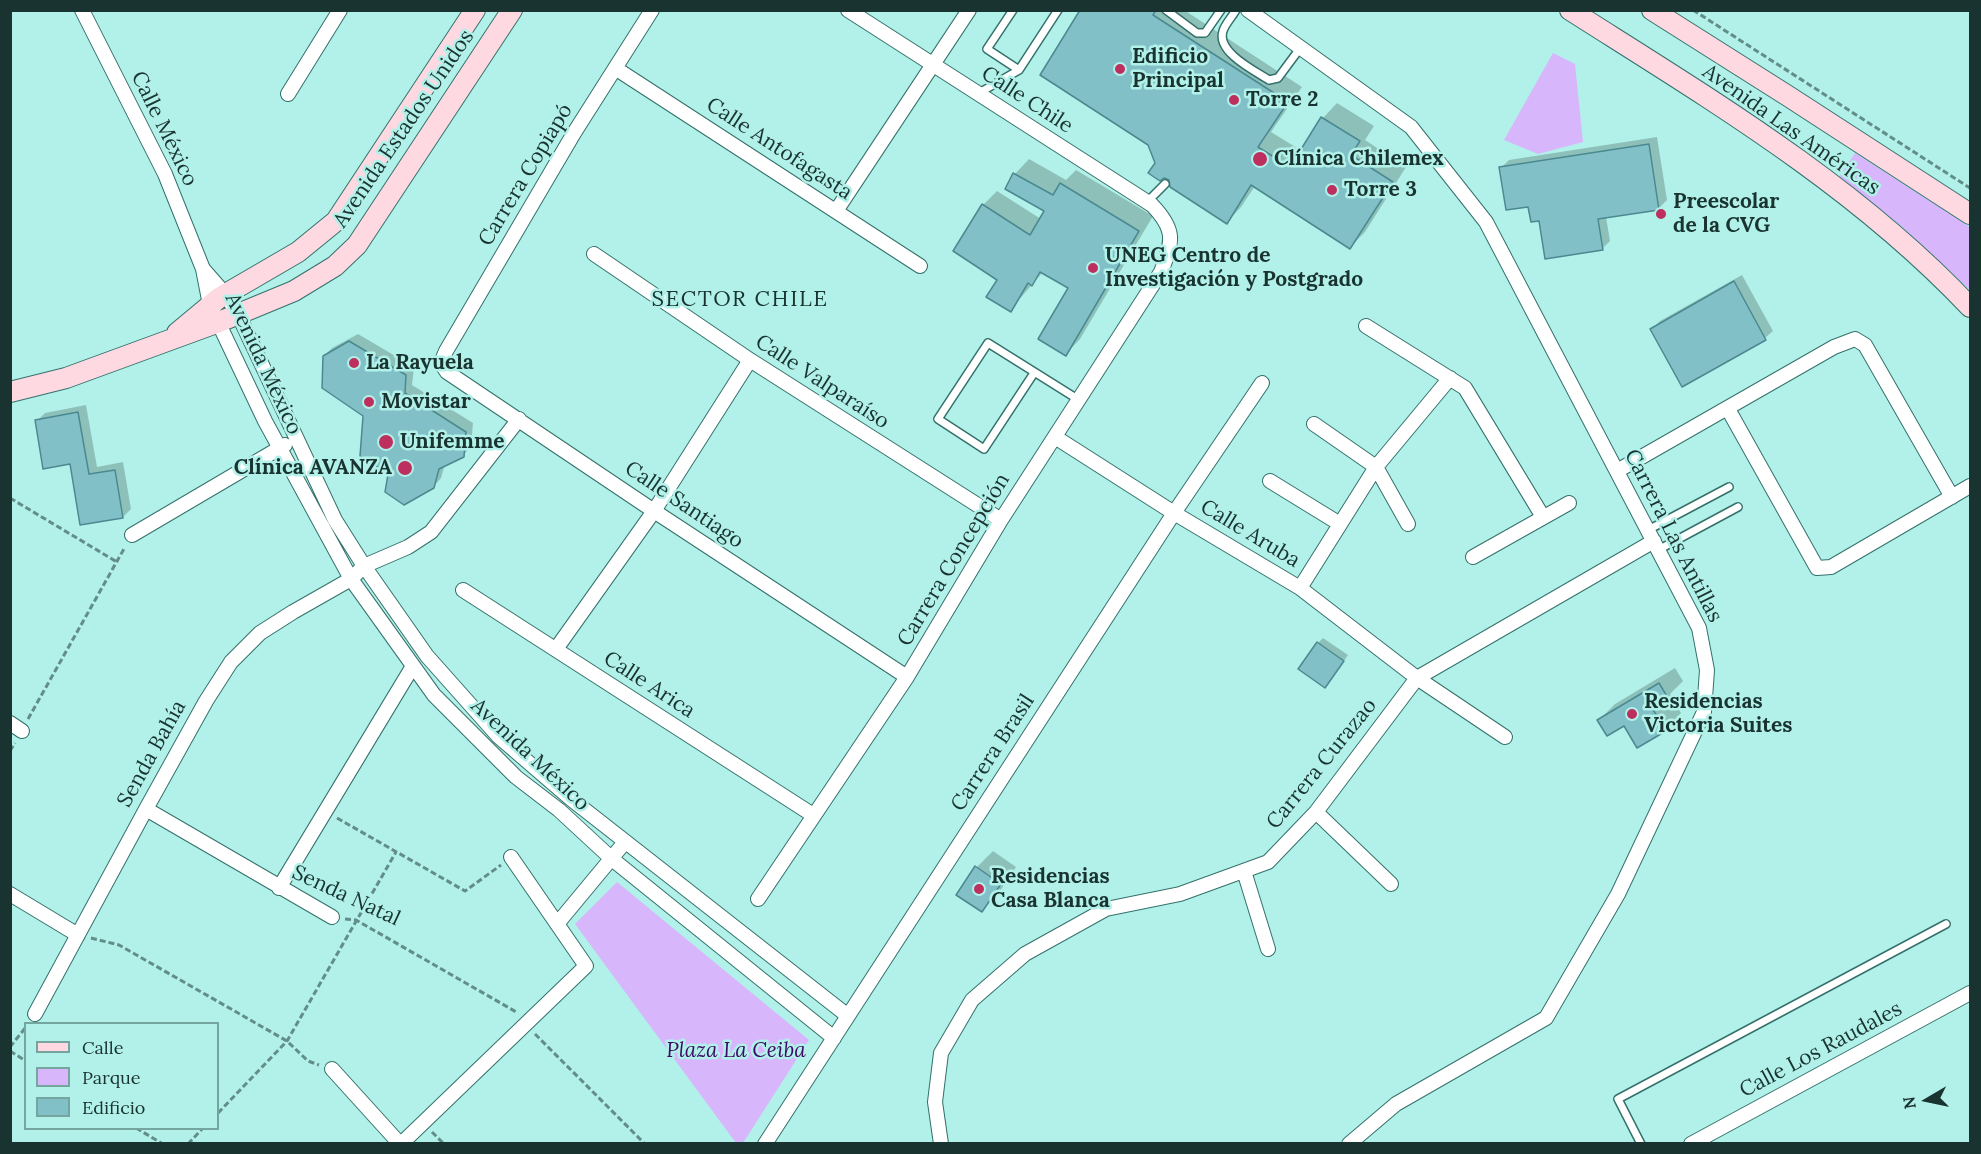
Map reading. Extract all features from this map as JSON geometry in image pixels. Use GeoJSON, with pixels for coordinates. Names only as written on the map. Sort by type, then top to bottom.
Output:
{"type":"FeatureCollection","features":[{"type":"Feature","properties":{"kind":"street","name":"Calle México"},"geometry":{"type":"LineString","coordinates":[[82,10],[165,174],[203,269]]}},
{"type":"Feature","properties":{"kind":"street"},"geometry":{"type":"LineString","coordinates":[[288,93],[340,10]]}},
{"type":"Feature","properties":{"kind":"street","name":"Avenida Estados Unidos"},"geometry":{"type":"LineString","coordinates":[[10,392],[66,378],[166,342],[298,252],[336,220],[475,10]]}},
{"type":"Feature","properties":{"kind":"street","name":"Avenida Estados Unidos"},"geometry":{"type":"LineString","coordinates":[[218,307],[238,314],[294,291],[334,266],[357,245],[512,10]]}},
{"type":"Feature","properties":{"kind":"street","name":"Carrera Copiapó"},"geometry":{"type":"LineString","coordinates":[[441,363],[568,143],[652,10]]}},
{"type":"Feature","properties":{"kind":"street","name":"Calle Chile"},"geometry":{"type":"LineString","coordinates":[[848,10],[1147,202],[1165,218],[1171,236]]}},
{"type":"Feature","properties":{"kind":"street"},"geometry":{"type":"LineString","coordinates":[[836,211],[969,10]]}},
{"type":"Feature","properties":{"kind":"street","name":"Carrera Las Antillas"},"geometry":{"type":"LineString","coordinates":[[1248,10],[1411,127],[1486,222],[1699,628],[1707,670],[1704,712],[1618,894],[1546,1018],[1396,1104],[1349,1143]]}},
{"type":"Feature","properties":{"kind":"street","name":"Avenida Las Américas"},"geometry":{"type":"LineString","coordinates":[[1570,10],[1736,116],[1832,185],[1887,228],[1945,279],[1971,307]]}},
{"type":"Feature","properties":{"kind":"street","name":"Avenida Las Américas"},"geometry":{"type":"LineString","coordinates":[[1652,10],[1971,214]]}},
{"type":"Feature","properties":{"kind":"street","name":"Calle Antofagasta"},"geometry":{"type":"LineString","coordinates":[[615,68],[920,266]]}},
{"type":"Feature","properties":{"kind":"street","name":"Carrera Concepción"},"geometry":{"type":"LineString","coordinates":[[758,899],[908,677],[1001,520],[1161,272],[1170,249],[1171,236]]}},
{"type":"Feature","properties":{"kind":"street","name":"Calle Valparaíso"},"geometry":{"type":"LineString","coordinates":[[594,254],[750,360],[1001,520]]}},
{"type":"Feature","properties":{"kind":"street","name":"Avenida México"},"geometry":{"type":"LineString","coordinates":[[203,269],[218,307]]}},
{"type":"Feature","properties":{"kind":"street","name":"Avenida México"},"geometry":{"type":"LineString","coordinates":[[203,269],[280,448],[351,579],[434,695],[516,777],[559,810],[612,859],[834,1038]]}},
{"type":"Feature","properties":{"kind":"street","name":"Avenida México"},"geometry":{"type":"LineString","coordinates":[[238,314],[335,520],[427,656],[499,736],[571,799],[848,1016]]}},
{"type":"Feature","properties":{"kind":"street"},"geometry":{"type":"LineString","coordinates":[[1366,326],[1465,388],[1543,517]]}},
{"type":"Feature","properties":{"kind":"street"},"geometry":{"type":"LineString","coordinates":[[1617,471],[1834,346],[1848,340],[1860,340],[1952,497]]}},
{"type":"Feature","properties":{"kind":"street"},"geometry":{"type":"LineString","coordinates":[[556,649],[654,511],[750,360]]}},
{"type":"Feature","properties":{"kind":"street","name":"Calle Santiago"},"geometry":{"type":"LineString","coordinates":[[441,363],[447,372],[908,677]]}},
{"type":"Feature","properties":{"kind":"street"},"geometry":{"type":"LineString","coordinates":[[1300,588],[1376,467],[1450,378]]}},
{"type":"Feature","properties":{"kind":"street","name":"Carrera Brasil"},"geometry":{"type":"LineString","coordinates":[[765,1143],[1174,513],[1262,383]]}},
{"type":"Feature","properties":{"kind":"street"},"geometry":{"type":"LineString","coordinates":[[1728,409],[1817,568],[1831,567],[1971,486]]}},
{"type":"Feature","properties":{"kind":"street"},"geometry":{"type":"LineString","coordinates":[[364,566],[408,547],[430,532],[519,419]]}},
{"type":"Feature","properties":{"kind":"street"},"geometry":{"type":"LineString","coordinates":[[1314,424],[1376,467],[1408,524]]}},
{"type":"Feature","properties":{"kind":"street","name":"Calle Aruba"},"geometry":{"type":"LineString","coordinates":[[1055,437],[1174,513],[1300,588],[1417,678],[1505,737]]}},
{"type":"Feature","properties":{"kind":"street"},"geometry":{"type":"LineString","coordinates":[[132,535],[296,438]]}},
{"type":"Feature","properties":{"kind":"street"},"geometry":{"type":"LineString","coordinates":[[1269,481],[1340,524]]}},
{"type":"Feature","properties":{"kind":"street"},"geometry":{"type":"LineString","coordinates":[[1473,558],[1569,503]]}},
{"type":"Feature","properties":{"kind":"street"},"geometry":{"type":"LineString","coordinates":[[1417,678],[1653,540]]}},
{"type":"Feature","properties":{"kind":"street","name":"Senda Bahía"},"geometry":{"type":"LineString","coordinates":[[35,1014],[146,808],[206,701],[231,662],[260,633],[351,579],[364,566]]}},
{"type":"Feature","properties":{"kind":"street","name":"Calle Arica"},"geometry":{"type":"LineString","coordinates":[[463,590],[813,815]]}},
{"type":"Feature","properties":{"kind":"street"},"geometry":{"type":"LineString","coordinates":[[279,888],[413,666]]}},
{"type":"Feature","properties":{"kind":"street","name":"Carrera Curazao"},"geometry":{"type":"LineString","coordinates":[[941,1143],[935,1102],[941,1053],[972,1000],[1025,954],[1106,909],[1180,894],[1268,862],[1316,812],[1417,678]]}},
{"type":"Feature","properties":{"kind":"street","name":"Senda Natal"},"geometry":{"type":"LineString","coordinates":[[146,808],[332,917]]}},
{"type":"Feature","properties":{"kind":"street"},"geometry":{"type":"LineString","coordinates":[[1316,812],[1391,884]]}},
{"type":"Feature","properties":{"kind":"street"},"geometry":{"type":"LineString","coordinates":[[557,924],[625,842]]}},
{"type":"Feature","properties":{"kind":"street"},"geometry":{"type":"LineString","coordinates":[[333,1070],[400,1143],[586,966],[511,857]]}},
{"type":"Feature","properties":{"kind":"street"},"geometry":{"type":"LineString","coordinates":[[1244,871],[1268,949]]}},
{"type":"Feature","properties":{"kind":"street"},"geometry":{"type":"LineString","coordinates":[[10,894],[78,935]]}},
{"type":"Feature","properties":{"kind":"street","name":"Calle Los Raudales"},"geometry":{"type":"LineString","coordinates":[[1691,1143],[1971,993]]}},
{"type":"Feature","properties":{"kind":"lane"},"geometry":{"type":"LineString","coordinates":[[1013,10],[987,49],[1019,70]]}},
{"type":"Feature","properties":{"kind":"lane"},"geometry":{"type":"LineString","coordinates":[[978,94],[1019,70],[1058,10]]}},
{"type":"Feature","properties":{"kind":"lane"},"geometry":{"type":"LineString","coordinates":[[1166,10],[1197,33],[1205,33],[1221,10]]}},
{"type":"Feature","properties":{"kind":"lane"},"geometry":{"type":"LineString","coordinates":[[1236,10],[1223,31],[1222,40],[1237,60],[1269,80],[1278,78],[1301,47]]}},
{"type":"Feature","properties":{"kind":"lane"},"geometry":{"type":"LineString","coordinates":[[1147,202],[1165,184]]}},
{"type":"Feature","properties":{"kind":"lane"},"geometry":{"type":"LineString","coordinates":[[1034,373],[984,449],[938,419],[988,343],[1079,400]]}},
{"type":"Feature","properties":{"kind":"lane"},"geometry":{"type":"LineString","coordinates":[[1653,540],[1729,487]]}},
{"type":"Feature","properties":{"kind":"lane"},"geometry":{"type":"LineString","coordinates":[[1653,540],[1738,507]]}},
{"type":"Feature","properties":{"kind":"lane"},"geometry":{"type":"LineString","coordinates":[[1641,1143],[1618,1099],[1946,924]]}},
{"type":"Feature","properties":{"kind":"path"},"geometry":{"type":"LineString","coordinates":[[1693,10],[1971,188]]}},
{"type":"Feature","properties":{"kind":"path"},"geometry":{"type":"LineString","coordinates":[[10,498],[117,562]]}},
{"type":"Feature","properties":{"kind":"path"},"geometry":{"type":"LineString","coordinates":[[10,751],[16,727],[132,535]]}},
{"type":"Feature","properties":{"kind":"path"},"geometry":{"type":"LineString","coordinates":[[325,812],[465,891],[511,857]]}},
{"type":"Feature","properties":{"kind":"path"},"geometry":{"type":"LineString","coordinates":[[219,1112],[287,1041],[396,852]]}},
{"type":"Feature","properties":{"kind":"path","name":"Senda Natal"},"geometry":{"type":"LineString","coordinates":[[332,917],[356,920],[527,1022],[645,1143]]}},
{"type":"Feature","properties":{"kind":"path"},"geometry":{"type":"LineString","coordinates":[[78,935],[119,945],[287,1041],[308,1061],[333,1070]]}},
{"type":"Feature","properties":{"kind":"path"},"geometry":{"type":"LineString","coordinates":[[24,1030],[10,1049],[24,1060]]}},
{"type":"Feature","properties":{"kind":"path"},"geometry":{"type":"LineString","coordinates":[[140,1130],[163,1143]]}},
{"type":"Feature","properties":{"kind":"path"},"geometry":{"type":"LineString","coordinates":[[188,1143],[201,1130]]}},
{"type":"Feature","properties":{"kind":"green space"},"geometry":{"type":"Polygon","coordinates":[[[1553,53],[1575,64],[1583,142],[1538,154],[1504,140],[1553,53]]]}},
{"type":"Feature","properties":{"kind":"green space"},"geometry":{"type":"Polygon","coordinates":[[[1855,153],[1970,227],[1970,290],[1901,226],[1839,177],[1855,153]]]}},
{"type":"Feature","properties":{"kind":"green space","name":"Plaza La Ceiba"},"geometry":{"type":"Polygon","coordinates":[[[617,882],[809,1040],[743,1143],[736,1143],[575,924],[617,882]]]}},
{"type":"Feature","properties":{"kind":"building"},"geometry":{"type":"Polygon","coordinates":[[[1080,10],[1156,10],[1153,15],[1288,102],[1258,147],[1290,167],[1321,117],[1360,141],[1351,155],[1393,182],[1350,249],[1251,185],[1227,224],[1170,187],[1169,180],[1164,178],[1160,181],[1148,173],[1155,163],[1148,145],[1040,75],[1080,10]]]}},
{"type":"Feature","properties":{"kind":"building"},"geometry":{"type":"Polygon","coordinates":[[[1649,144],[1659,210],[1598,219],[1603,250],[1545,259],[1539,221],[1531,222],[1528,207],[1506,210],[1499,167],[1649,144]]]}},
{"type":"Feature","properties":{"kind":"building","name":"UNEG Centro de Investigación y Postgrado"},"geometry":{"type":"Polygon","coordinates":[[[1013,173],[1053,195],[1060,183],[1139,231],[1066,356],[1038,339],[1068,288],[1040,272],[1032,286],[1028,283],[1011,312],[986,297],[997,280],[953,251],[982,204],[1030,235],[1044,211],[1005,189],[1013,173]]]}},
{"type":"Feature","properties":{"kind":"building"},"geometry":{"type":"Polygon","coordinates":[[[1734,281],[1766,340],[1682,387],[1650,329],[1734,281]]]}},
{"type":"Feature","properties":{"kind":"building"},"geometry":{"type":"Polygon","coordinates":[[[349,341],[406,375],[405,393],[466,432],[464,457],[439,469],[434,488],[404,505],[385,492],[388,474],[360,456],[363,416],[322,388],[323,356],[349,341]]]}},
{"type":"Feature","properties":{"kind":"building"},"geometry":{"type":"Polygon","coordinates":[[[78,412],[89,474],[115,470],[123,518],[80,525],[70,464],[43,469],[35,420],[78,412]]]}},
{"type":"Feature","properties":{"kind":"building"},"geometry":{"type":"Polygon","coordinates":[[[1317,642],[1344,661],[1325,688],[1298,669],[1317,642]]]}},
{"type":"Feature","properties":{"kind":"building","name":"Residencias Victoria Suites"},"geometry":{"type":"Polygon","coordinates":[[[1659,683],[1668,698],[1652,708],[1666,731],[1637,748],[1624,726],[1607,736],[1597,720],[1659,683]]]}},
{"type":"Feature","properties":{"kind":"building","name":"Residencias Casa Blanca"},"geometry":{"type":"Polygon","coordinates":[[[975,866],[1001,884],[982,912],[956,895],[975,866]]]}},
{"type":"Feature","properties":{"kind":"place","name":"Edificio Principal"},"geometry":{"type":"Point","coordinates":[1120,69]}},
{"type":"Feature","properties":{"kind":"place","name":"Torre 2"},"geometry":{"type":"Point","coordinates":[1234,100]}},
{"type":"Feature","properties":{"kind":"place","name":"Clínica Chilemex"},"geometry":{"type":"Point","coordinates":[1260,159]}},
{"type":"Feature","properties":{"kind":"place","name":"Torre 3"},"geometry":{"type":"Point","coordinates":[1332,190]}},
{"type":"Feature","properties":{"kind":"place","name":"Preescolar de la CVG"},"geometry":{"type":"Point","coordinates":[1661,214]}},
{"type":"Feature","properties":{"kind":"place","name":"UNEG Centro de Investigación y Postgrado"},"geometry":{"type":"Point","coordinates":[1093,268]}},
{"type":"Feature","properties":{"kind":"place","name":"La Rayuela"},"geometry":{"type":"Point","coordinates":[354,363]}},
{"type":"Feature","properties":{"kind":"place","name":"Movistar"},"geometry":{"type":"Point","coordinates":[369,402]}},
{"type":"Feature","properties":{"kind":"place","name":"Unifemme"},"geometry":{"type":"Point","coordinates":[386,442]}},
{"type":"Feature","properties":{"kind":"place","name":"Clínica AVANZA"},"geometry":{"type":"Point","coordinates":[405,468]}},
{"type":"Feature","properties":{"kind":"place","name":"Residencias Victoria Suites"},"geometry":{"type":"Point","coordinates":[1632,714]}},
{"type":"Feature","properties":{"kind":"place","name":"Residencias Casa Blanca"},"geometry":{"type":"Point","coordinates":[979,889]}},
{"type":"Feature","properties":{"kind":"district","name":"SECTOR CHILE"},"geometry":{"type":"Point","coordinates":[740,300]}}]}
